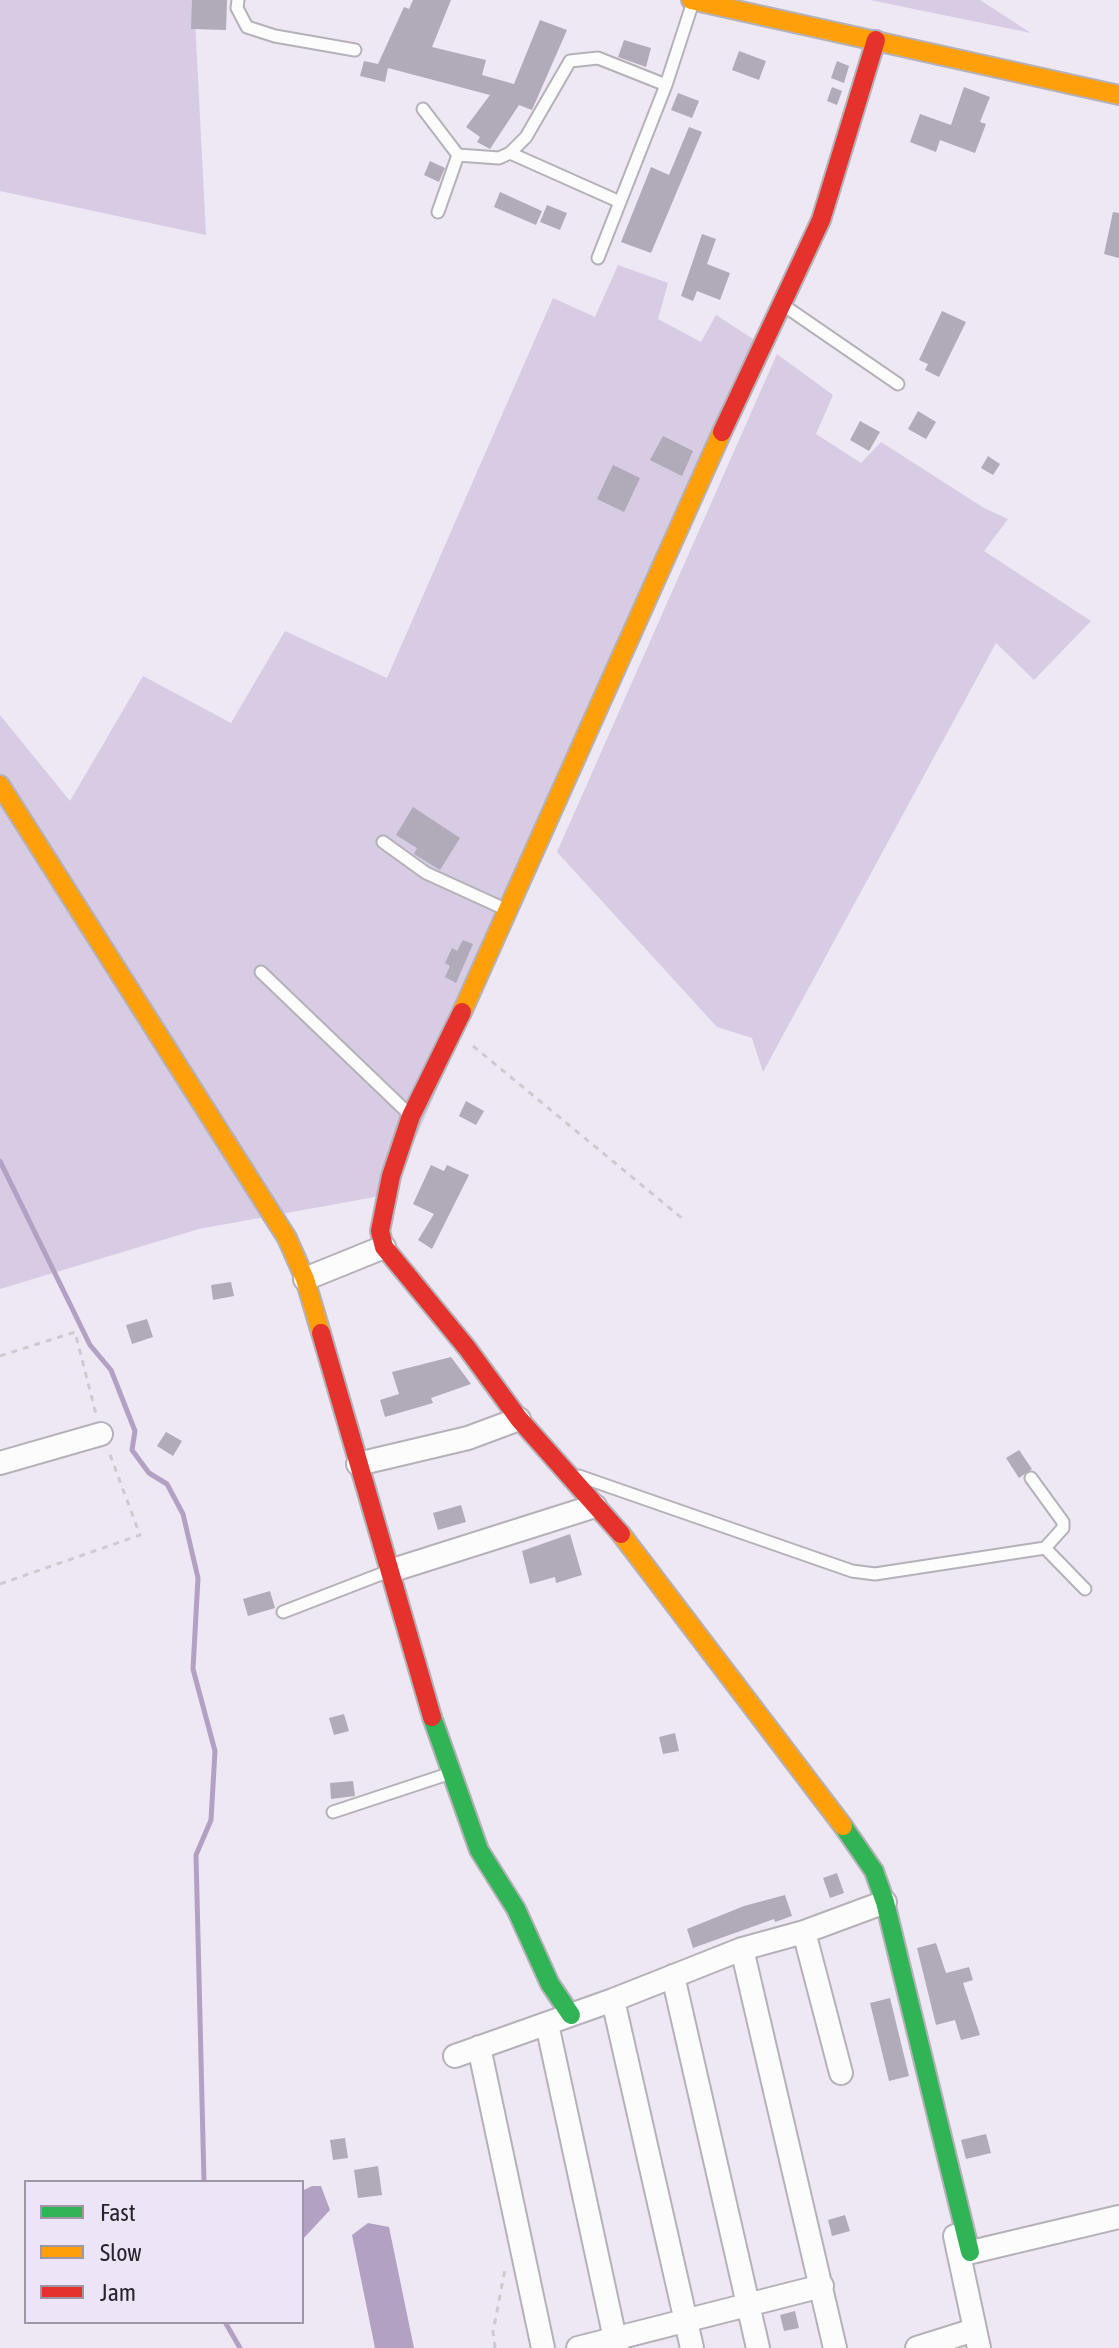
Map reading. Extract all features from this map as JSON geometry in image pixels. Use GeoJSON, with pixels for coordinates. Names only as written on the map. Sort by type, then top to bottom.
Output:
{"type":"FeatureCollection","features":[{"type":"Feature","properties":{"kind":"street"},"geometry":{"type":"LineString","coordinates":[[692,0],[1119,95]]}},
{"type":"Feature","properties":{"kind":"street"},"geometry":{"type":"LineString","coordinates":[[876,40],[821,220],[709,459],[454,1031],[411,1116],[382,1210],[380,1231],[384,1247],[467,1348],[519,1419],[626,1540],[832,1809],[863,1859],[879,1904],[964,2254],[977,2339],[918,2348]]}},
{"type":"Feature","properties":{"kind":"street"},"geometry":{"type":"LineString","coordinates":[[0,785],[34,844],[287,1238],[305,1279],[436,1730],[454,1772],[479,1850],[516,1909],[543,1971],[571,2015]]}},
{"type":"Feature","properties":{"kind":"street"},"geometry":{"type":"LineString","coordinates":[[305,1279],[384,1247]]}},
{"type":"Feature","properties":{"kind":"street"},"geometry":{"type":"LineString","coordinates":[[358,1464],[468,1438],[519,1419]]}},
{"type":"Feature","properties":{"kind":"street"},"geometry":{"type":"LineString","coordinates":[[0,1463],[101,1434]]}},
{"type":"Feature","properties":{"kind":"street"},"geometry":{"type":"LineString","coordinates":[[390,1571],[595,1506]]}},
{"type":"Feature","properties":{"kind":"street"},"geometry":{"type":"LineString","coordinates":[[455,2056],[613,2000],[742,1949],[804,1932],[879,1904]]}},
{"type":"Feature","properties":{"kind":"street"},"geometry":{"type":"LineString","coordinates":[[804,1932],[841,2073]]}},
{"type":"Feature","properties":{"kind":"street"},"geometry":{"type":"LineString","coordinates":[[742,1949],[835,2348]]}},
{"type":"Feature","properties":{"kind":"street"},"geometry":{"type":"LineString","coordinates":[[673,1976],[758,2348]]}},
{"type":"Feature","properties":{"kind":"street"},"geometry":{"type":"LineString","coordinates":[[613,2000],[692,2348]]}},
{"type":"Feature","properties":{"kind":"street"},"geometry":{"type":"LineString","coordinates":[[547,2024],[616,2343]]}},
{"type":"Feature","properties":{"kind":"street"},"geometry":{"type":"LineString","coordinates":[[479,2047],[543,2348]]}},
{"type":"Feature","properties":{"kind":"street"},"geometry":{"type":"LineString","coordinates":[[964,2254],[1119,2217]]}},
{"type":"Feature","properties":{"kind":"street"},"geometry":{"type":"LineString","coordinates":[[578,2348],[616,2343],[686,2321],[822,2286]]}},
{"type":"Feature","properties":{"kind":"lane"},"geometry":{"type":"LineString","coordinates":[[238,0],[237,8],[247,27],[275,36],[355,50]]}},
{"type":"Feature","properties":{"kind":"lane"},"geometry":{"type":"LineString","coordinates":[[598,258],[666,85],[692,0]]}},
{"type":"Feature","properties":{"kind":"lane"},"geometry":{"type":"LineString","coordinates":[[423,109],[458,155],[499,158],[510,153],[526,137],[570,61],[598,58],[666,85]]}},
{"type":"Feature","properties":{"kind":"lane"},"geometry":{"type":"LineString","coordinates":[[510,153],[620,202]]}},
{"type":"Feature","properties":{"kind":"lane"},"geometry":{"type":"LineString","coordinates":[[438,212],[458,155]]}},
{"type":"Feature","properties":{"kind":"lane"},"geometry":{"type":"LineString","coordinates":[[783,304],[898,384]]}},
{"type":"Feature","properties":{"kind":"lane"},"geometry":{"type":"LineString","coordinates":[[383,842],[426,873],[506,909]]}},
{"type":"Feature","properties":{"kind":"lane"},"geometry":{"type":"LineString","coordinates":[[261,972],[411,1116]]}},
{"type":"Feature","properties":{"kind":"lane"},"geometry":{"type":"LineString","coordinates":[[567,1471],[852,1571],[875,1574],[1045,1548],[1063,1528],[1063,1522],[1031,1478]]}},
{"type":"Feature","properties":{"kind":"lane"},"geometry":{"type":"LineString","coordinates":[[1045,1548],[1085,1589]]}},
{"type":"Feature","properties":{"kind":"lane"},"geometry":{"type":"LineString","coordinates":[[283,1612],[390,1571]]}},
{"type":"Feature","properties":{"kind":"lane"},"geometry":{"type":"LineString","coordinates":[[333,1812],[454,1772]]}},
{"type":"Feature","properties":{"kind":"path"},"geometry":{"type":"LineString","coordinates":[[454,1031],[683,1219]]}},
{"type":"Feature","properties":{"kind":"path"},"geometry":{"type":"LineString","coordinates":[[0,1356],[75,1332]]}},
{"type":"Feature","properties":{"kind":"path"},"geometry":{"type":"LineString","coordinates":[[0,1584],[140,1535]]}},
{"type":"Feature","properties":{"kind":"path"},"geometry":{"type":"LineString","coordinates":[[495,2348],[493,2332],[507,2260]]}},
{"type":"Feature","properties":{"kind":"shaded area"},"geometry":{"type":"Polygon","coordinates":[[[0,0],[194,0],[206,235],[0,191],[0,0]]]}},
{"type":"Feature","properties":{"kind":"shaded area"},"geometry":{"type":"Polygon","coordinates":[[[870,0],[980,0],[1031,33],[870,0]]]}},
{"type":"Feature","properties":{"kind":"shaded area"},"geometry":{"type":"Polygon","coordinates":[[[618,265],[668,283],[658,319],[701,342],[716,315],[764,346],[391,1194],[199,1229],[0,1289],[0,715],[70,801],[143,676],[231,723],[285,631],[387,678],[553,298],[595,317],[618,265]]]}},
{"type":"Feature","properties":{"kind":"shaded area"},"geometry":{"type":"Polygon","coordinates":[[[777,354],[833,395],[816,434],[861,463],[881,442],[984,508],[1008,519],[984,551],[1091,621],[1034,680],[996,643],[763,1072],[752,1038],[717,1027],[557,852],[777,354]]]}},
{"type":"Feature","properties":{"kind":"shaded area"},"geometry":{"type":"Polygon","coordinates":[[[321,2186],[330,2210],[304,2238],[304,2190],[321,2186]]]}},
{"type":"Feature","properties":{"kind":"shaded area"},"geometry":{"type":"Polygon","coordinates":[[[368,2223],[389,2227],[414,2348],[375,2348],[352,2235],[368,2223]]]}},
{"type":"Feature","properties":{"kind":"building"},"geometry":{"type":"Polygon","coordinates":[[[192,0],[227,0],[226,30],[191,29],[192,0]]]}},
{"type":"Feature","properties":{"kind":"building"},"geometry":{"type":"Polygon","coordinates":[[[413,0],[451,0],[432,47],[486,60],[482,75],[514,84],[540,20],[567,30],[532,110],[519,105],[490,149],[477,142],[480,137],[466,127],[490,95],[388,68],[385,82],[360,76],[364,61],[378,64],[404,7],[409,9],[413,0]]]}},
{"type":"Feature","properties":{"kind":"building"},"geometry":{"type":"Polygon","coordinates":[[[624,40],[651,48],[646,67],[618,57],[624,40]]]}},
{"type":"Feature","properties":{"kind":"building"},"geometry":{"type":"Polygon","coordinates":[[[739,51],[766,61],[759,80],[732,70],[739,51]]]}},
{"type":"Feature","properties":{"kind":"building"},"geometry":{"type":"Polygon","coordinates":[[[837,61],[849,66],[844,83],[831,78],[837,61]]]}},
{"type":"Feature","properties":{"kind":"building"},"geometry":{"type":"Polygon","coordinates":[[[832,87],[842,91],[837,105],[827,101],[832,87]]]}},
{"type":"Feature","properties":{"kind":"building"},"geometry":{"type":"Polygon","coordinates":[[[964,87],[990,97],[980,122],[986,124],[975,153],[940,140],[936,152],[910,142],[920,114],[951,125],[964,87]]]}},
{"type":"Feature","properties":{"kind":"building"},"geometry":{"type":"Polygon","coordinates":[[[678,93],[699,101],[692,118],[671,110],[678,93]]]}},
{"type":"Feature","properties":{"kind":"building"},"geometry":{"type":"Polygon","coordinates":[[[689,127],[702,132],[651,253],[621,242],[651,167],[669,175],[689,127]]]}},
{"type":"Feature","properties":{"kind":"building"},"geometry":{"type":"Polygon","coordinates":[[[430,161],[445,168],[439,182],[424,175],[430,161]]]}},
{"type":"Feature","properties":{"kind":"building"},"geometry":{"type":"Polygon","coordinates":[[[500,192],[542,211],[536,225],[494,207],[500,192]]]}},
{"type":"Feature","properties":{"kind":"building"},"geometry":{"type":"Polygon","coordinates":[[[547,205],[567,213],[560,230],[540,222],[547,205]]]}},
{"type":"Feature","properties":{"kind":"building"},"geometry":{"type":"Polygon","coordinates":[[[1113,212],[1119,213],[1119,258],[1104,254],[1113,212]]]}},
{"type":"Feature","properties":{"kind":"building"},"geometry":{"type":"Polygon","coordinates":[[[702,234],[716,239],[707,264],[730,273],[720,300],[697,291],[693,301],[681,296],[702,234]]]}},
{"type":"Feature","properties":{"kind":"building"},"geometry":{"type":"Polygon","coordinates":[[[942,311],[966,322],[939,377],[925,370],[928,364],[919,360],[942,311]]]}},
{"type":"Feature","properties":{"kind":"building"},"geometry":{"type":"Polygon","coordinates":[[[918,411],[936,422],[926,439],[908,429],[918,411]]]}},
{"type":"Feature","properties":{"kind":"building"},"geometry":{"type":"Polygon","coordinates":[[[860,421],[880,432],[869,451],[850,440],[860,421]]]}},
{"type":"Feature","properties":{"kind":"building"},"geometry":{"type":"Polygon","coordinates":[[[663,436],[693,451],[682,476],[650,460],[663,436]]]}},
{"type":"Feature","properties":{"kind":"building"},"geometry":{"type":"Polygon","coordinates":[[[988,456],[1000,464],[993,475],[981,468],[988,456]]]}},
{"type":"Feature","properties":{"kind":"building"},"geometry":{"type":"Polygon","coordinates":[[[613,465],[640,478],[624,512],[597,499],[613,465]]]}},
{"type":"Feature","properties":{"kind":"building"},"geometry":{"type":"Polygon","coordinates":[[[413,807],[460,838],[440,870],[414,854],[417,848],[396,835],[413,807]]]}},
{"type":"Feature","properties":{"kind":"building"},"geometry":{"type":"Polygon","coordinates":[[[463,940],[473,944],[456,983],[445,977],[450,966],[445,963],[452,948],[457,951],[463,940]]]}},
{"type":"Feature","properties":{"kind":"building"},"geometry":{"type":"Polygon","coordinates":[[[466,1101],[484,1111],[476,1125],[459,1116],[466,1101]]]}},
{"type":"Feature","properties":{"kind":"building"},"geometry":{"type":"Polygon","coordinates":[[[431,1165],[444,1171],[447,1165],[469,1175],[432,1249],[418,1240],[434,1214],[413,1204],[431,1165]]]}},
{"type":"Feature","properties":{"kind":"building"},"geometry":{"type":"Polygon","coordinates":[[[231,1282],[234,1296],[213,1300],[211,1285],[231,1282]]]}},
{"type":"Feature","properties":{"kind":"building"},"geometry":{"type":"Polygon","coordinates":[[[147,1319],[153,1337],[132,1344],[126,1325],[147,1319]]]}},
{"type":"Feature","properties":{"kind":"building"},"geometry":{"type":"Polygon","coordinates":[[[451,1357],[471,1384],[431,1398],[433,1403],[385,1417],[380,1400],[399,1394],[392,1372],[451,1357]]]}},
{"type":"Feature","properties":{"kind":"building"},"geometry":{"type":"Polygon","coordinates":[[[166,1432],[182,1441],[173,1456],[157,1446],[166,1432]]]}},
{"type":"Feature","properties":{"kind":"building"},"geometry":{"type":"Polygon","coordinates":[[[1019,1450],[1032,1469],[1019,1478],[1006,1458],[1019,1450]]]}},
{"type":"Feature","properties":{"kind":"building"},"geometry":{"type":"Polygon","coordinates":[[[461,1505],[466,1522],[438,1530],[433,1513],[461,1505]]]}},
{"type":"Feature","properties":{"kind":"building"},"geometry":{"type":"Polygon","coordinates":[[[570,1534],[582,1575],[556,1583],[555,1577],[530,1584],[522,1551],[570,1534]]]}},
{"type":"Feature","properties":{"kind":"building"},"geometry":{"type":"Polygon","coordinates":[[[270,1591],[275,1608],[248,1616],[243,1599],[270,1591]]]}},
{"type":"Feature","properties":{"kind":"building"},"geometry":{"type":"Polygon","coordinates":[[[344,1714],[349,1731],[334,1735],[329,1718],[344,1714]]]}},
{"type":"Feature","properties":{"kind":"building"},"geometry":{"type":"Polygon","coordinates":[[[675,1733],[679,1751],[663,1754],[659,1737],[675,1733]]]}},
{"type":"Feature","properties":{"kind":"building"},"geometry":{"type":"Polygon","coordinates":[[[353,1781],[355,1796],[331,1799],[330,1783],[353,1781]]]}},
{"type":"Feature","properties":{"kind":"building"},"geometry":{"type":"Polygon","coordinates":[[[837,1873],[844,1893],[830,1898],[823,1878],[837,1873]]]}},
{"type":"Feature","properties":{"kind":"building"},"geometry":{"type":"Polygon","coordinates":[[[785,1895],[792,1916],[775,1922],[774,1919],[693,1948],[687,1929],[744,1906],[785,1895]]]}},
{"type":"Feature","properties":{"kind":"building"},"geometry":{"type":"Polygon","coordinates":[[[936,1943],[946,1973],[969,1967],[973,1980],[963,1983],[980,2035],[961,2040],[955,2020],[936,2025],[917,1948],[936,1943]]]}},
{"type":"Feature","properties":{"kind":"building"},"geometry":{"type":"Polygon","coordinates":[[[890,1998],[909,2076],[889,2081],[870,2003],[890,1998]]]}},
{"type":"Feature","properties":{"kind":"building"},"geometry":{"type":"Polygon","coordinates":[[[986,2134],[991,2153],[966,2159],[961,2140],[986,2134]]]}},
{"type":"Feature","properties":{"kind":"building"},"geometry":{"type":"Polygon","coordinates":[[[345,2138],[348,2158],[333,2160],[330,2140],[345,2138]]]}},
{"type":"Feature","properties":{"kind":"building"},"geometry":{"type":"Polygon","coordinates":[[[378,2166],[382,2195],[358,2198],[354,2170],[378,2166]]]}},
{"type":"Feature","properties":{"kind":"building"},"geometry":{"type":"Polygon","coordinates":[[[845,2215],[850,2231],[832,2236],[828,2220],[845,2215]]]}},
{"type":"Feature","properties":{"kind":"building"},"geometry":{"type":"Polygon","coordinates":[[[795,2311],[799,2328],[784,2331],[780,2315],[795,2311]]]}},
{"type":"Feature","properties":{"kind":"waterway"},"geometry":{"type":"LineString","coordinates":[[0,1161],[90,1345],[111,1370],[135,1431],[132,1450],[149,1473],[167,1484],[183,1514],[198,1578],[193,1669],[215,1751],[211,1820],[196,1855],[204,2180]]}},
{"type":"Feature","properties":{"kind":"waterway"},"geometry":{"type":"LineString","coordinates":[[226,2324],[240,2348]]}},
{"type":"Feature","properties":{"kind":"traffic: fast"},"geometry":{"type":"LineString","coordinates":[[432,1717],[479,1850],[516,1909],[550,1984],[571,2015]]}},
{"type":"Feature","properties":{"kind":"traffic: fast"},"geometry":{"type":"LineString","coordinates":[[843,1826],[874,1871],[885,1902],[970,2252]]}},
{"type":"Feature","properties":{"kind":"traffic: slow"},"geometry":{"type":"LineString","coordinates":[[691,0],[1119,95]]}},
{"type":"Feature","properties":{"kind":"traffic: slow"},"geometry":{"type":"LineString","coordinates":[[462,1012],[722,432]]}},
{"type":"Feature","properties":{"kind":"traffic: slow"},"geometry":{"type":"LineString","coordinates":[[0,785],[287,1238],[305,1279],[321,1333]]}},
{"type":"Feature","properties":{"kind":"traffic: slow"},"geometry":{"type":"LineString","coordinates":[[621,1534],[843,1826]]}},
{"type":"Feature","properties":{"kind":"traffic: jam"},"geometry":{"type":"LineString","coordinates":[[722,432],[821,220],[876,40]]}},
{"type":"Feature","properties":{"kind":"traffic: jam"},"geometry":{"type":"LineString","coordinates":[[462,1012],[411,1116],[391,1176],[380,1231],[384,1247],[467,1348],[519,1419],[621,1534]]}},
{"type":"Feature","properties":{"kind":"traffic: jam"},"geometry":{"type":"LineString","coordinates":[[321,1333],[432,1717]]}}]}
